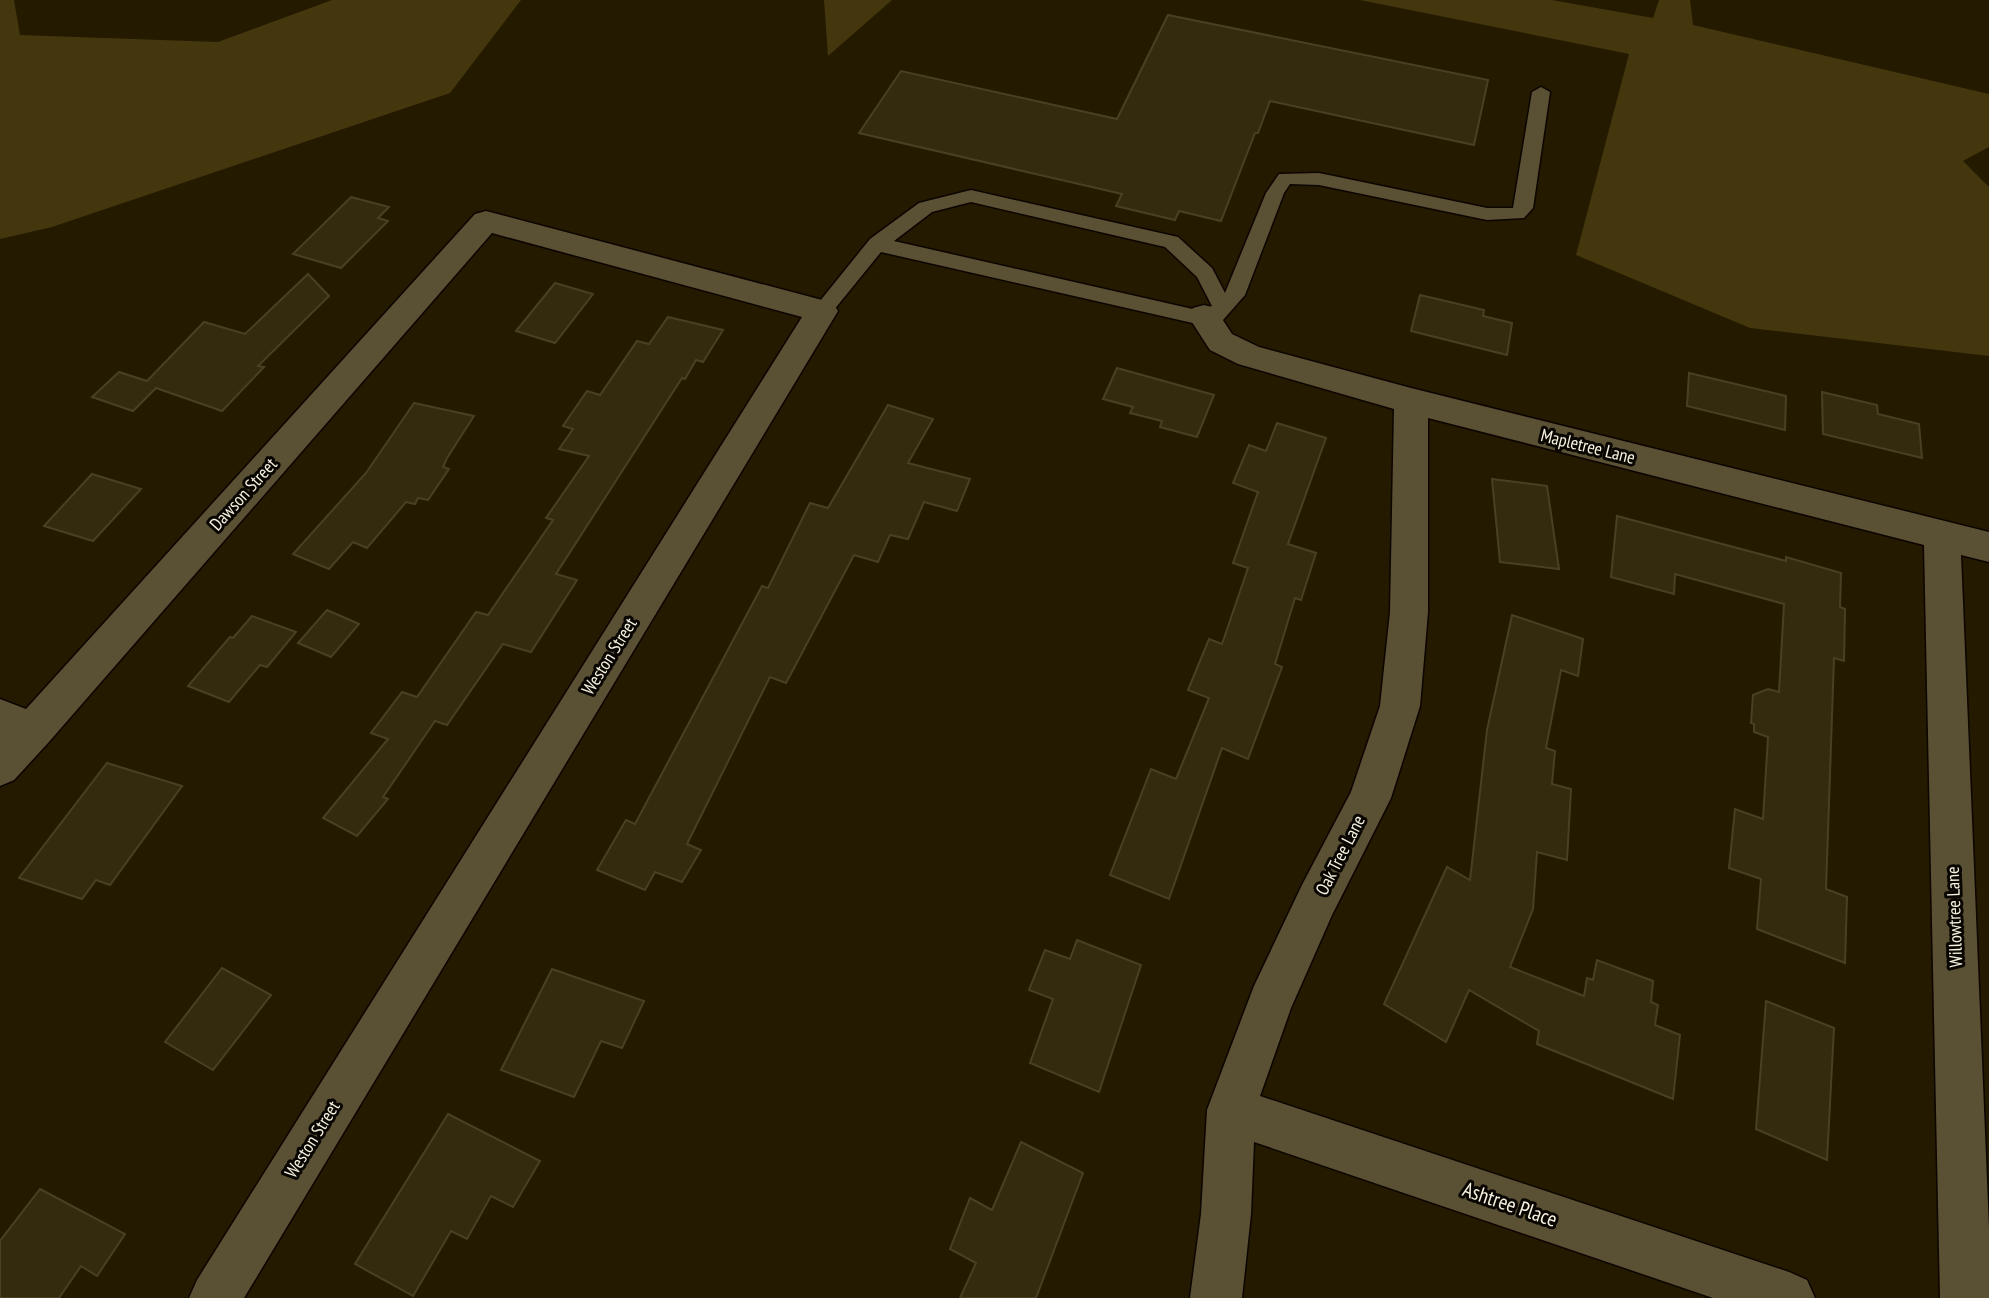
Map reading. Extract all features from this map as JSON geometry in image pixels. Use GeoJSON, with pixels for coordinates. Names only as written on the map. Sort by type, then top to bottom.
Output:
{"type":"FeatureCollection","features":[{"type":"Feature","properties":{"kind":"street","name":"Dawson Street"},"geometry":{"type":"LineString","coordinates":[[0,767],[17,723],[486,221],[822,310]]}},
{"type":"Feature","properties":{"kind":"street","name":"Weston Street"},"geometry":{"type":"LineString","coordinates":[[215,1298],[822,310]]}},
{"type":"Feature","properties":{"kind":"street","name":"Mapletree Lane"},"geometry":{"type":"LineString","coordinates":[[1213,312],[1221,342],[1249,356],[1410,401],[1989,547]]}},
{"type":"Feature","properties":{"kind":"street","name":"Oak Tree Lane"},"geometry":{"type":"LineString","coordinates":[[1216,1298],[1226,1214],[1231,1110],[1270,1002],[1317,900],[1370,798],[1400,706],[1409,612],[1410,401]]}},
{"type":"Feature","properties":{"kind":"street","name":"Willowtree Lane"},"geometry":{"type":"LineString","coordinates":[[1942,536],[1966,1298]]}},
{"type":"Feature","properties":{"kind":"street","name":"Ashtree Place"},"geometry":{"type":"LineString","coordinates":[[1231,1110],[1788,1298]]}},
{"type":"Feature","properties":{"kind":"lane"},"geometry":{"type":"LineString","coordinates":[[877,244],[1213,312],[1235,296],[1275,193],[1285,178],[1319,179],[1488,214],[1517,214],[1524,208],[1541,92]]}},
{"type":"Feature","properties":{"kind":"lane"},"geometry":{"type":"LineString","coordinates":[[822,310],[877,244],[926,207],[971,196],[1171,242],[1205,273],[1213,312]]}},
{"type":"Feature","properties":{"kind":"shaded area"},"geometry":{"type":"Polygon","coordinates":[[[0,0],[14,0],[20,35],[218,42],[332,0],[521,0],[450,93],[52,227],[0,239],[0,0]]]}},
{"type":"Feature","properties":{"kind":"shaded area"},"geometry":{"type":"Polygon","coordinates":[[[824,0],[892,0],[828,56],[824,0]]]}},
{"type":"Feature","properties":{"kind":"shaded area"},"geometry":{"type":"Polygon","coordinates":[[[1360,0],[1552,0],[1653,18],[1659,0],[1690,0],[1693,25],[1989,94],[1989,147],[1963,161],[1989,187],[1989,356],[1750,328],[1576,255],[1629,54],[1360,0]]]}},
{"type":"Feature","properties":{"kind":"building"},"geometry":{"type":"Polygon","coordinates":[[[1168,15],[1488,80],[1474,145],[1270,101],[1221,221],[1179,211],[1175,220],[1116,206],[1122,194],[859,133],[901,71],[1117,119],[1168,15]]]}},
{"type":"Feature","properties":{"kind":"building"},"geometry":{"type":"Polygon","coordinates":[[[351,197],[389,207],[378,218],[388,221],[341,268],[293,254],[351,197]]]}},
{"type":"Feature","properties":{"kind":"building"},"geometry":{"type":"Polygon","coordinates":[[[308,274],[329,296],[258,366],[264,367],[222,411],[156,388],[133,411],[92,397],[119,372],[147,381],[204,322],[245,334],[308,274]]]}},
{"type":"Feature","properties":{"kind":"building"},"geometry":{"type":"Polygon","coordinates":[[[555,283],[593,294],[555,343],[516,331],[555,283]]]}},
{"type":"Feature","properties":{"kind":"building"},"geometry":{"type":"Polygon","coordinates":[[[1420,295],[1484,310],[1483,316],[1512,323],[1507,355],[1411,331],[1420,295]]]}},
{"type":"Feature","properties":{"kind":"building"},"geometry":{"type":"Polygon","coordinates":[[[668,317],[723,330],[703,362],[696,360],[685,379],[682,378],[556,574],[577,580],[531,652],[503,644],[447,725],[435,721],[383,797],[388,799],[357,836],[323,818],[388,739],[371,733],[402,692],[417,697],[476,612],[488,615],[553,520],[546,518],[589,456],[559,449],[573,429],[563,426],[587,391],[600,395],[637,341],[649,344],[668,317]]]}},
{"type":"Feature","properties":{"kind":"building"},"geometry":{"type":"Polygon","coordinates":[[[1117,368],[1214,395],[1197,437],[1160,427],[1162,421],[1130,413],[1133,407],[1103,399],[1117,368]]]}},
{"type":"Feature","properties":{"kind":"building"},"geometry":{"type":"Polygon","coordinates":[[[1689,373],[1786,396],[1785,430],[1687,406],[1689,373]]]}},
{"type":"Feature","properties":{"kind":"building"},"geometry":{"type":"Polygon","coordinates":[[[1822,392],[1877,405],[1878,414],[1919,424],[1922,458],[1823,434],[1822,392]]]}},
{"type":"Feature","properties":{"kind":"building"},"geometry":{"type":"Polygon","coordinates":[[[414,403],[474,416],[447,458],[443,467],[449,469],[428,500],[418,498],[415,504],[406,502],[367,548],[353,542],[329,569],[293,554],[366,473],[414,403]]]}},
{"type":"Feature","properties":{"kind":"building"},"geometry":{"type":"Polygon","coordinates":[[[888,405],[933,419],[908,463],[970,479],[957,511],[924,502],[908,539],[890,535],[878,562],[854,555],[786,683],[770,677],[687,844],[701,850],[682,882],[655,872],[645,890],[597,870],[626,820],[635,824],[762,586],[768,588],[810,503],[828,508],[888,405]]]}},
{"type":"Feature","properties":{"kind":"building"},"geometry":{"type":"Polygon","coordinates":[[[1277,423],[1326,438],[1288,544],[1316,553],[1301,600],[1295,598],[1275,664],[1282,667],[1248,759],[1222,748],[1169,899],[1110,875],[1151,769],[1176,779],[1209,698],[1188,690],[1209,639],[1222,644],[1248,568],[1233,563],[1258,492],[1233,483],[1249,445],[1266,451],[1277,423]]]}},
{"type":"Feature","properties":{"kind":"building"},"geometry":{"type":"Polygon","coordinates":[[[92,474],[141,489],[93,541],[44,526],[92,474]]]}},
{"type":"Feature","properties":{"kind":"building"},"geometry":{"type":"Polygon","coordinates":[[[1492,479],[1547,486],[1559,569],[1500,562],[1492,479]]]}},
{"type":"Feature","properties":{"kind":"building"},"geometry":{"type":"Polygon","coordinates":[[[1617,516],[1841,573],[1840,607],[1845,609],[1844,661],[1834,658],[1826,889],[1847,897],[1845,963],[1757,929],[1761,879],[1729,868],[1735,809],[1763,819],[1768,737],[1754,732],[1754,724],[1751,723],[1753,695],[1768,689],[1779,692],[1784,604],[1675,574],[1674,594],[1611,577],[1617,516]]]}},
{"type":"Feature","properties":{"kind":"building"},"geometry":{"type":"Polygon","coordinates":[[[327,610],[359,624],[331,657],[298,643],[327,610]]]}},
{"type":"Feature","properties":{"kind":"building"},"geometry":{"type":"Polygon","coordinates":[[[1512,615],[1583,639],[1578,676],[1561,670],[1546,748],[1555,751],[1552,784],[1571,789],[1567,860],[1537,852],[1533,909],[1510,967],[1584,996],[1587,978],[1593,980],[1597,960],[1653,981],[1651,1002],[1658,1005],[1655,1025],[1680,1035],[1673,1099],[1537,1044],[1539,1031],[1469,990],[1446,1042],[1384,1004],[1447,867],[1470,880],[1487,730],[1512,615]]]}},
{"type":"Feature","properties":{"kind":"building"},"geometry":{"type":"Polygon","coordinates":[[[252,616],[296,632],[267,667],[260,665],[229,702],[188,686],[230,637],[233,638],[252,616]]]}},
{"type":"Feature","properties":{"kind":"building"},"geometry":{"type":"Polygon","coordinates":[[[107,763],[182,786],[110,885],[96,880],[82,899],[19,878],[107,763]]]}},
{"type":"Feature","properties":{"kind":"building"},"geometry":{"type":"Polygon","coordinates":[[[1077,940],[1141,965],[1099,1092],[1030,1063],[1053,999],[1029,990],[1045,950],[1070,959],[1077,940]]]}},
{"type":"Feature","properties":{"kind":"building"},"geometry":{"type":"Polygon","coordinates":[[[222,968],[271,995],[213,1070],[165,1042],[222,968]]]}},
{"type":"Feature","properties":{"kind":"building"},"geometry":{"type":"Polygon","coordinates":[[[552,969],[644,1001],[622,1048],[601,1041],[574,1097],[501,1070],[552,969]]]}},
{"type":"Feature","properties":{"kind":"building"},"geometry":{"type":"Polygon","coordinates":[[[1766,1001],[1834,1028],[1827,1160],[1756,1129],[1766,1001]]]}},
{"type":"Feature","properties":{"kind":"building"},"geometry":{"type":"Polygon","coordinates":[[[448,1114],[540,1161],[513,1207],[491,1196],[467,1239],[451,1231],[413,1296],[355,1264],[448,1114]]]}},
{"type":"Feature","properties":{"kind":"building"},"geometry":{"type":"Polygon","coordinates":[[[1021,1142],[1083,1173],[1036,1298],[960,1298],[976,1263],[950,1249],[970,1198],[992,1210],[1021,1142]]]}},
{"type":"Feature","properties":{"kind":"building"},"geometry":{"type":"Polygon","coordinates":[[[40,1189],[125,1234],[97,1276],[81,1266],[59,1298],[0,1298],[0,1241],[40,1189]]]}}]}
